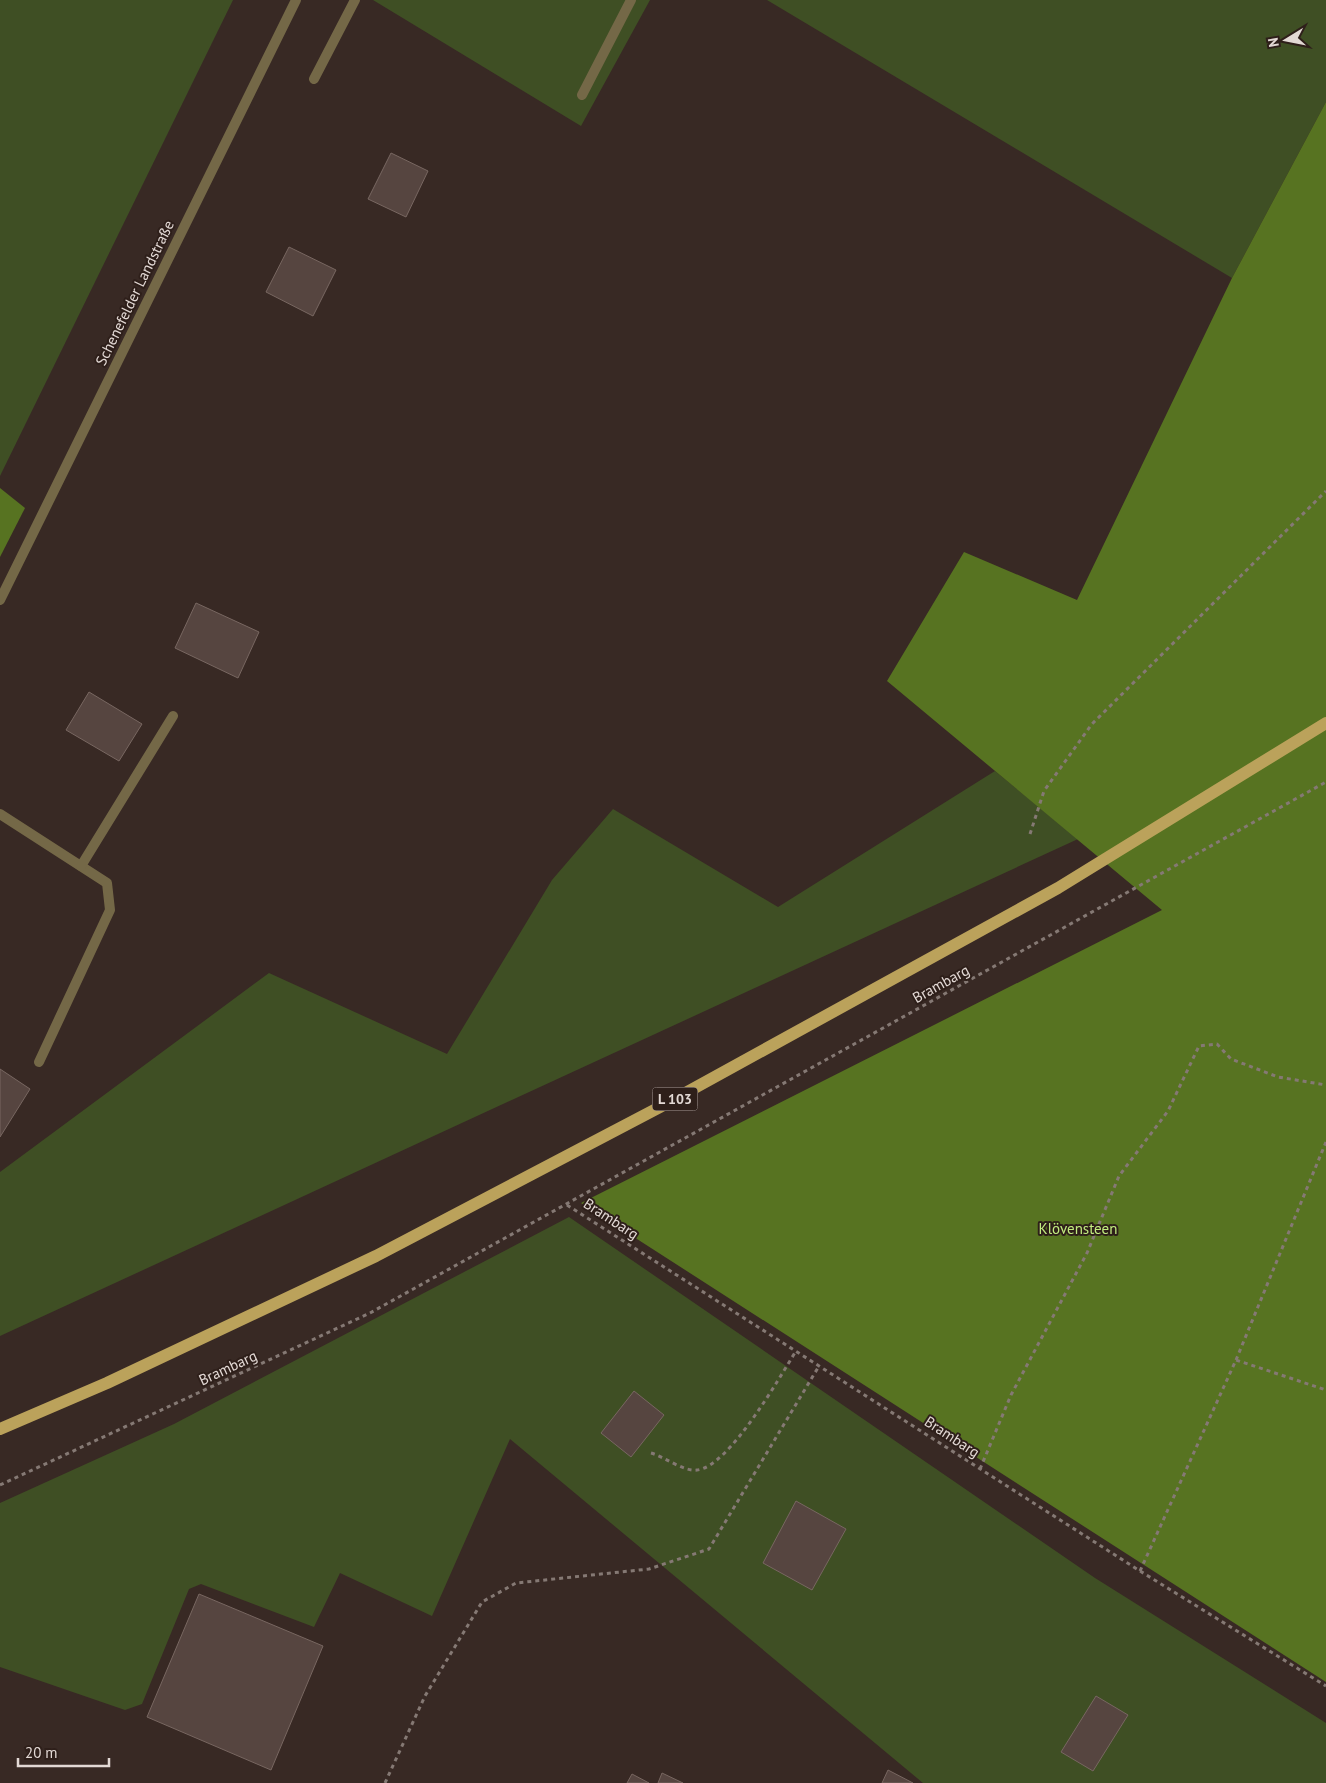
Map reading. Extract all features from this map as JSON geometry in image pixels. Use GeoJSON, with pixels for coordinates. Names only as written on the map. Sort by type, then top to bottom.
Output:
{"type":"FeatureCollection","features":[{"type":"Feature","properties":{"kind":"main road","name":"L 103"},"geometry":{"type":"LineString","coordinates":[[0,1429],[107,1383],[376,1256],[660,1107],[1058,888],[1326,723]]}},
{"type":"Feature","properties":{"kind":"street","name":"Schenefelder Landstraße"},"geometry":{"type":"LineString","coordinates":[[0,600],[296,0]]}},
{"type":"Feature","properties":{"kind":"street"},"geometry":{"type":"LineString","coordinates":[[314,79],[355,0]]}},
{"type":"Feature","properties":{"kind":"street"},"geometry":{"type":"LineString","coordinates":[[582,94],[631,0]]}},
{"type":"Feature","properties":{"kind":"street"},"geometry":{"type":"LineString","coordinates":[[81,866],[173,716]]}},
{"type":"Feature","properties":{"kind":"street"},"geometry":{"type":"LineString","coordinates":[[0,814],[107,883],[110,910],[39,1062]]}},
{"type":"Feature","properties":{"kind":"path"},"geometry":{"type":"LineString","coordinates":[[1030,834],[1044,791],[1092,724],[1326,491]]}},
{"type":"Feature","properties":{"kind":"path","name":"Brambarg"},"geometry":{"type":"LineString","coordinates":[[0,1485],[370,1313],[1326,782]]}},
{"type":"Feature","properties":{"kind":"path"},"geometry":{"type":"LineString","coordinates":[[980,1469],[1011,1395],[1087,1252],[1119,1176],[1168,1110],[1199,1046],[1218,1044],[1231,1059],[1278,1077],[1326,1085]]}},
{"type":"Feature","properties":{"kind":"path"},"geometry":{"type":"LineString","coordinates":[[1140,1571],[1236,1360],[1326,1142]]}},
{"type":"Feature","properties":{"kind":"path","name":"Brambarg"},"geometry":{"type":"LineString","coordinates":[[567,1205],[1140,1571],[1326,1686]]}},
{"type":"Feature","properties":{"kind":"path"},"geometry":{"type":"LineString","coordinates":[[651,1453],[695,1471],[706,1468],[722,1456],[743,1432],[796,1351]]}},
{"type":"Feature","properties":{"kind":"path"},"geometry":{"type":"LineString","coordinates":[[1236,1360],[1326,1390]]}},
{"type":"Feature","properties":{"kind":"path"},"geometry":{"type":"LineString","coordinates":[[385,1783],[425,1696],[482,1602],[516,1584],[649,1568],[710,1549],[819,1366]]}},
{"type":"Feature","properties":{"kind":"green space"},"geometry":{"type":"Polygon","coordinates":[[[0,0],[233,0],[0,476],[0,0]]]}},
{"type":"Feature","properties":{"kind":"green space"},"geometry":{"type":"Polygon","coordinates":[[[373,0],[650,0],[581,126],[373,0]]]}},
{"type":"Feature","properties":{"kind":"green space"},"geometry":{"type":"Polygon","coordinates":[[[767,0],[1326,0],[1326,102],[1232,278],[767,0]]]}},
{"type":"Feature","properties":{"kind":"green space","name":"Klövensteen"},"geometry":{"type":"Polygon","coordinates":[[[1326,102],[1326,1682],[581,1203],[1162,910],[887,681],[964,552],[1077,600],[1232,278],[1326,102]]]}},
{"type":"Feature","properties":{"kind":"green space"},"geometry":{"type":"Polygon","coordinates":[[[0,488],[25,508],[0,557],[0,488]]]}},
{"type":"Feature","properties":{"kind":"green space"},"geometry":{"type":"Polygon","coordinates":[[[995,771],[1078,839],[0,1336],[0,1172],[269,973],[447,1054],[552,880],[613,809],[778,907],[995,771]]]}},
{"type":"Feature","properties":{"kind":"green space"},"geometry":{"type":"Polygon","coordinates":[[[569,1217],[1095,1578],[1326,1723],[1326,1783],[923,1783],[510,1439],[432,1616],[340,1573],[314,1627],[201,1584],[189,1589],[142,1704],[125,1710],[0,1667],[0,1503],[174,1424],[569,1217]]]}},
{"type":"Feature","properties":{"kind":"building"},"geometry":{"type":"Polygon","coordinates":[[[391,153],[428,171],[406,217],[368,199],[391,153]]]}},
{"type":"Feature","properties":{"kind":"building"},"geometry":{"type":"Polygon","coordinates":[[[289,247],[336,270],[313,316],[266,292],[289,247]]]}},
{"type":"Feature","properties":{"kind":"building"},"geometry":{"type":"Polygon","coordinates":[[[196,603],[259,632],[238,678],[175,648],[196,603]]]}},
{"type":"Feature","properties":{"kind":"building"},"geometry":{"type":"Polygon","coordinates":[[[89,692],[142,724],[119,761],[66,730],[89,692]]]}},
{"type":"Feature","properties":{"kind":"building"},"geometry":{"type":"Polygon","coordinates":[[[0,1069],[30,1089],[0,1137],[0,1069]]]}},
{"type":"Feature","properties":{"kind":"building"},"geometry":{"type":"Polygon","coordinates":[[[634,1391],[664,1415],[631,1457],[601,1433],[634,1391]]]}},
{"type":"Feature","properties":{"kind":"building"},"geometry":{"type":"Polygon","coordinates":[[[796,1501],[846,1529],[812,1590],[763,1563],[796,1501]]]}},
{"type":"Feature","properties":{"kind":"building"},"geometry":{"type":"Polygon","coordinates":[[[199,1594],[323,1646],[271,1770],[147,1717],[199,1594]]]}},
{"type":"Feature","properties":{"kind":"building"},"geometry":{"type":"Polygon","coordinates":[[[1096,1696],[1128,1715],[1093,1771],[1061,1752],[1096,1696]]]}},
{"type":"Feature","properties":{"kind":"building"},"geometry":{"type":"Polygon","coordinates":[[[888,1770],[913,1783],[882,1783],[888,1770]]]}},
{"type":"Feature","properties":{"kind":"building"},"geometry":{"type":"Polygon","coordinates":[[[662,1773],[683,1783],[658,1783],[662,1773]]]}},
{"type":"Feature","properties":{"kind":"building"},"geometry":{"type":"Polygon","coordinates":[[[632,1774],[649,1783],[627,1783],[632,1774]]]}}]}
